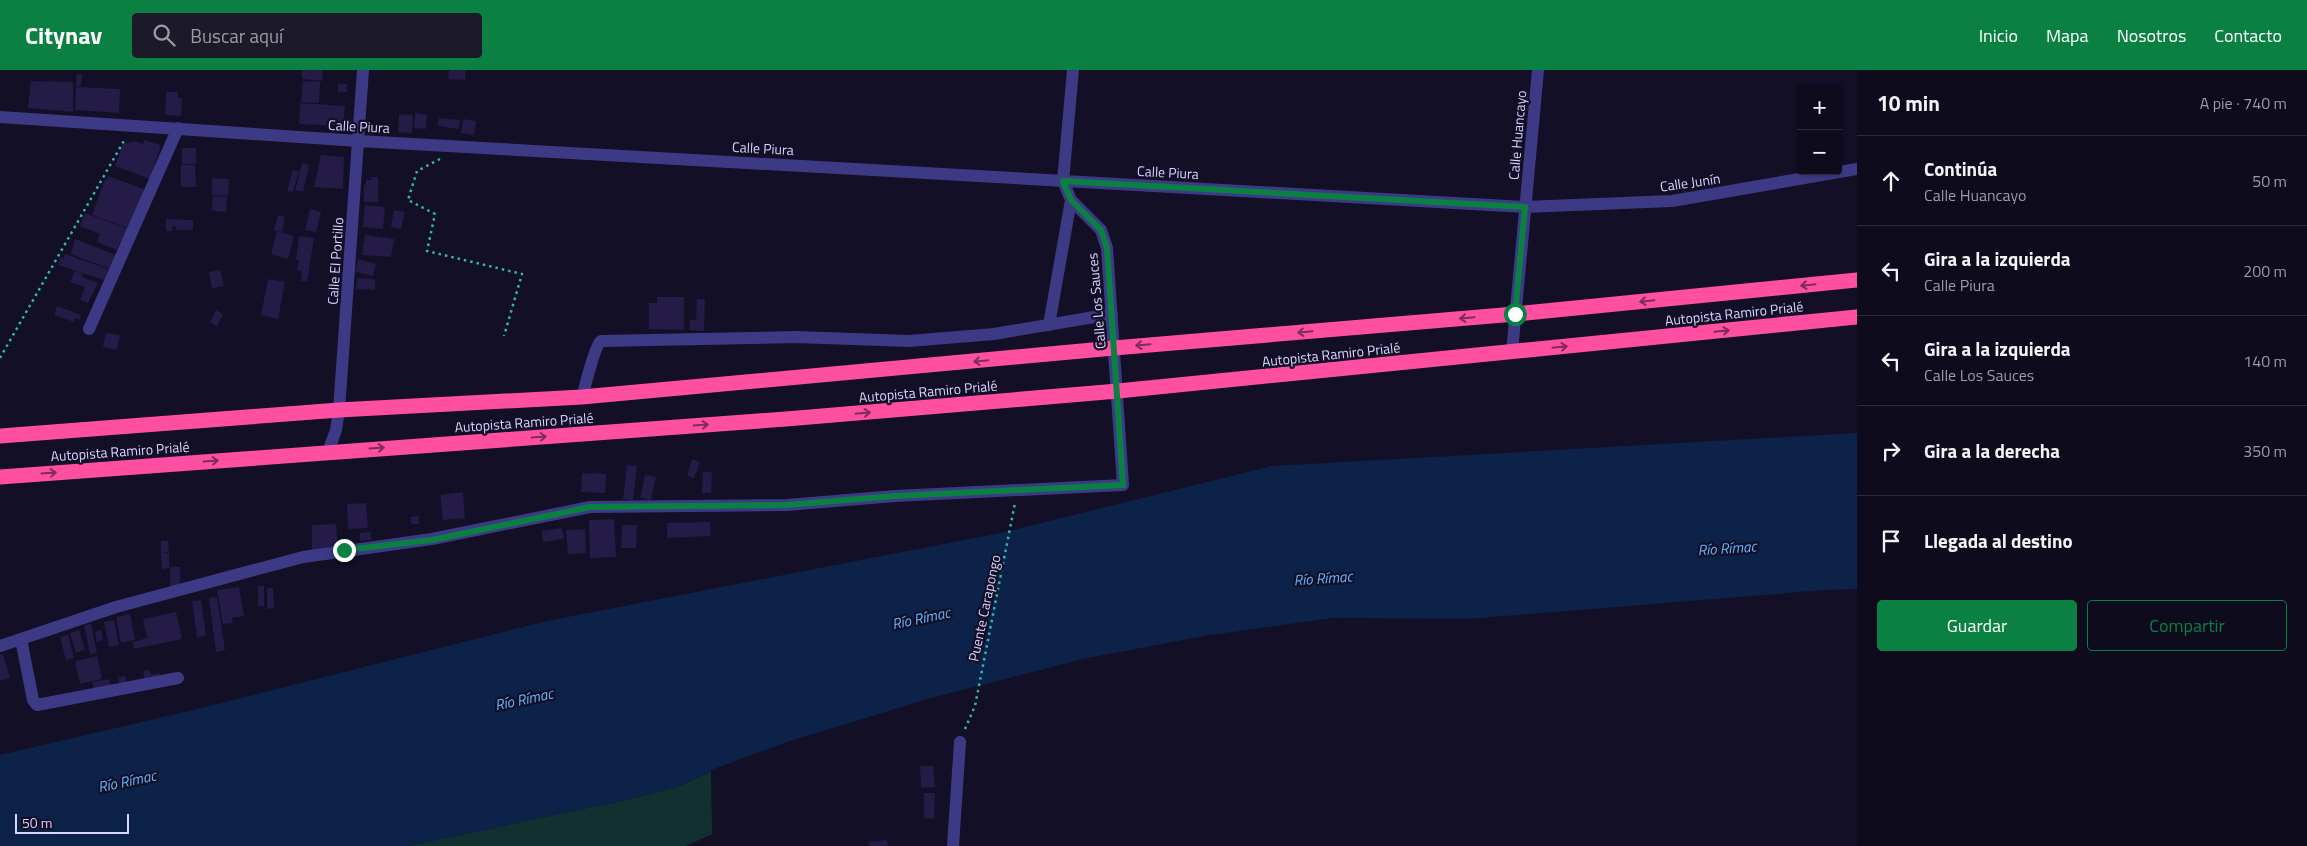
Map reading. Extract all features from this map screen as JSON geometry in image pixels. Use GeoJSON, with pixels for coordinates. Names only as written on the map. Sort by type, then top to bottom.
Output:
{"type":"FeatureCollection","features":[{"type":"Feature","properties":{"kind":"highway","name":"Autopista Ramiro Prialé"},"geometry":{"type":"LineString","coordinates":[[0,436],[339,410],[582,397],[821,377],[1114,348],[1515,314],[1857,280]]}},
{"type":"Feature","properties":{"kind":"highway","name":"Autopista Ramiro Prialé"},"geometry":{"type":"LineString","coordinates":[[0,477],[766,420],[1118,391],[1857,317]]}},
{"type":"Feature","properties":{"kind":"street","name":"Calle El Portillo"},"geometry":{"type":"LineString","coordinates":[[328,452],[336,430],[339,410],[363,70]]}},
{"type":"Feature","properties":{"kind":"street","name":"Calle Los Sauces"},"geometry":{"type":"LineString","coordinates":[[21,639],[116,607],[303,557],[432,540],[590,507],[787,505],[895,496],[1121,486],[1125,484],[1107,248],[1101,230],[1071,200],[1063,181],[1073,70]]}},
{"type":"Feature","properties":{"kind":"street","name":"Calle Huancayo"},"geometry":{"type":"LineString","coordinates":[[1512,352],[1538,70]]}},
{"type":"Feature","properties":{"kind":"street","name":"Calle Piura"},"geometry":{"type":"LineString","coordinates":[[0,117],[359,141],[1525,207]]}},
{"type":"Feature","properties":{"kind":"street"},"geometry":{"type":"LineString","coordinates":[[89,329],[178,128]]}},
{"type":"Feature","properties":{"kind":"street","name":"Calle Junín"},"geometry":{"type":"LineString","coordinates":[[1525,207],[1672,201],[1857,169]]}},
{"type":"Feature","properties":{"kind":"street"},"geometry":{"type":"LineString","coordinates":[[1049,325],[1071,200]]}},
{"type":"Feature","properties":{"kind":"street"},"geometry":{"type":"LineString","coordinates":[[582,397],[596,346],[601,341],[796,337],[909,341],[994,334],[1112,314]]}},
{"type":"Feature","properties":{"kind":"street"},"geometry":{"type":"LineString","coordinates":[[0,646],[21,639],[33,700],[37,705],[178,678]]}},
{"type":"Feature","properties":{"kind":"street"},"geometry":{"type":"LineString","coordinates":[[953,846],[960,742]]}},
{"type":"Feature","properties":{"kind":"path"},"geometry":{"type":"LineString","coordinates":[[0,358],[133,125]]}},
{"type":"Feature","properties":{"kind":"path"},"geometry":{"type":"LineString","coordinates":[[451,145],[445,157],[417,171],[408,200],[434,214],[427,251],[522,274],[504,336]]}},
{"type":"Feature","properties":{"kind":"path","name":"Puente Carapongo"},"geometry":{"type":"LineString","coordinates":[[960,742],[975,706],[1014,515]]}},
{"type":"Feature","properties":{"kind":"green space"},"geometry":{"type":"Polygon","coordinates":[[[711,771],[712,834],[686,846],[408,846],[644,796],[682,785],[711,771]]]}},
{"type":"Feature","properties":{"kind":"water","name":"Río Rímac"},"geometry":{"type":"Polygon","coordinates":[[[1857,433],[1857,589],[1467,619],[1333,618],[1204,636],[1083,659],[931,698],[787,742],[716,768],[682,785],[644,796],[408,846],[0,846],[0,755],[189,711],[547,621],[1005,532],[1272,466],[1857,433]]]}},
{"type":"Feature","properties":{"kind":"building"},"geometry":{"type":"Polygon","coordinates":[[[302,70],[323,70],[322,81],[302,79],[302,70]]]}},
{"type":"Feature","properties":{"kind":"building"},"geometry":{"type":"Polygon","coordinates":[[[449,70],[466,70],[465,80],[448,79],[449,70]]]}},
{"type":"Feature","properties":{"kind":"building"},"geometry":{"type":"Polygon","coordinates":[[[77,74],[82,74],[81,86],[76,86],[77,74]]]}},
{"type":"Feature","properties":{"kind":"building"},"geometry":{"type":"Polygon","coordinates":[[[31,81],[73,82],[73,112],[28,108],[31,81]]]}},
{"type":"Feature","properties":{"kind":"building"},"geometry":{"type":"Polygon","coordinates":[[[303,81],[320,82],[319,103],[301,102],[303,81]]]}},
{"type":"Feature","properties":{"kind":"building"},"geometry":{"type":"Polygon","coordinates":[[[338,84],[347,84],[347,92],[338,92],[338,84]]]}},
{"type":"Feature","properties":{"kind":"building"},"geometry":{"type":"Polygon","coordinates":[[[76,87],[120,89],[119,113],[75,110],[76,87]]]}},
{"type":"Feature","properties":{"kind":"building"},"geometry":{"type":"Polygon","coordinates":[[[166,92],[178,92],[178,98],[182,98],[181,116],[165,115],[166,92]]]}},
{"type":"Feature","properties":{"kind":"building"},"geometry":{"type":"Polygon","coordinates":[[[300,103],[345,106],[343,126],[299,124],[300,103]]]}},
{"type":"Feature","properties":{"kind":"building"},"geometry":{"type":"Polygon","coordinates":[[[415,113],[427,115],[426,129],[414,128],[415,113]]]}},
{"type":"Feature","properties":{"kind":"building"},"geometry":{"type":"Polygon","coordinates":[[[399,114],[413,115],[412,133],[398,132],[399,114]]]}},
{"type":"Feature","properties":{"kind":"building"},"geometry":{"type":"Polygon","coordinates":[[[439,118],[460,120],[459,129],[438,126],[439,118]]]}},
{"type":"Feature","properties":{"kind":"building"},"geometry":{"type":"Polygon","coordinates":[[[463,119],[476,121],[474,135],[461,133],[463,119]]]}},
{"type":"Feature","properties":{"kind":"building"},"geometry":{"type":"Polygon","coordinates":[[[144,140],[161,145],[150,179],[115,166],[123,144],[134,141],[143,144],[144,140]]]}},
{"type":"Feature","properties":{"kind":"building"},"geometry":{"type":"Polygon","coordinates":[[[182,148],[196,148],[196,164],[182,164],[182,148]]]}},
{"type":"Feature","properties":{"kind":"building"},"geometry":{"type":"Polygon","coordinates":[[[321,155],[344,157],[343,189],[314,187],[321,155]]]}},
{"type":"Feature","properties":{"kind":"building"},"geometry":{"type":"Polygon","coordinates":[[[302,163],[309,165],[303,192],[295,190],[302,163]]]}},
{"type":"Feature","properties":{"kind":"building"},"geometry":{"type":"Polygon","coordinates":[[[181,165],[195,165],[196,187],[181,187],[181,165]]]}},
{"type":"Feature","properties":{"kind":"building"},"geometry":{"type":"Polygon","coordinates":[[[293,170],[299,171],[293,192],[287,191],[293,170]]]}},
{"type":"Feature","properties":{"kind":"building"},"geometry":{"type":"Polygon","coordinates":[[[108,176],[146,190],[130,229],[92,215],[105,179],[107,180],[108,176]]]}},
{"type":"Feature","properties":{"kind":"building"},"geometry":{"type":"Polygon","coordinates":[[[371,177],[378,177],[378,202],[364,202],[364,185],[366,185],[366,179],[371,180],[371,177]]]}},
{"type":"Feature","properties":{"kind":"building"},"geometry":{"type":"Polygon","coordinates":[[[212,178],[229,179],[228,196],[212,195],[212,178]]]}},
{"type":"Feature","properties":{"kind":"building"},"geometry":{"type":"Polygon","coordinates":[[[213,196],[227,197],[226,212],[212,211],[213,196]]]}},
{"type":"Feature","properties":{"kind":"building"},"geometry":{"type":"Polygon","coordinates":[[[365,205],[385,207],[383,229],[363,227],[365,205]]]}},
{"type":"Feature","properties":{"kind":"building"},"geometry":{"type":"Polygon","coordinates":[[[310,209],[321,212],[316,232],[305,230],[310,209]]]}},
{"type":"Feature","properties":{"kind":"building"},"geometry":{"type":"Polygon","coordinates":[[[394,210],[405,212],[401,229],[391,227],[394,210]]]}},
{"type":"Feature","properties":{"kind":"building"},"geometry":{"type":"Polygon","coordinates":[[[85,213],[130,230],[125,244],[120,242],[117,250],[97,242],[100,234],[80,226],[85,213]]]}},
{"type":"Feature","properties":{"kind":"building"},"geometry":{"type":"Polygon","coordinates":[[[278,215],[285,217],[282,232],[274,230],[278,215]]]}},
{"type":"Feature","properties":{"kind":"building"},"geometry":{"type":"Polygon","coordinates":[[[166,219],[193,220],[193,230],[176,230],[176,226],[172,226],[172,231],[166,231],[166,219]]]}},
{"type":"Feature","properties":{"kind":"building"},"geometry":{"type":"Polygon","coordinates":[[[277,231],[294,236],[288,259],[271,254],[277,231]]]}},
{"type":"Feature","properties":{"kind":"building"},"geometry":{"type":"Polygon","coordinates":[[[365,235],[394,239],[391,257],[362,255],[365,235]]]}},
{"type":"Feature","properties":{"kind":"building"},"geometry":{"type":"Polygon","coordinates":[[[299,236],[314,238],[307,282],[301,281],[302,271],[297,270],[299,260],[296,260],[299,236]]]}},
{"type":"Feature","properties":{"kind":"building"},"geometry":{"type":"Polygon","coordinates":[[[75,239],[116,255],[110,269],[71,254],[75,239]]]}},
{"type":"Feature","properties":{"kind":"building"},"geometry":{"type":"Polygon","coordinates":[[[65,254],[108,269],[104,280],[58,265],[61,257],[64,258],[65,254]]]}},
{"type":"Feature","properties":{"kind":"building"},"geometry":{"type":"Polygon","coordinates":[[[358,259],[376,264],[373,276],[355,272],[358,259]]]}},
{"type":"Feature","properties":{"kind":"building"},"geometry":{"type":"Polygon","coordinates":[[[220,270],[224,286],[212,288],[209,272],[220,270]]]}},
{"type":"Feature","properties":{"kind":"building"},"geometry":{"type":"Polygon","coordinates":[[[75,271],[83,274],[82,277],[98,283],[88,303],[80,300],[85,287],[70,282],[75,271]]]}},
{"type":"Feature","properties":{"kind":"building"},"geometry":{"type":"Polygon","coordinates":[[[357,278],[375,279],[375,290],[356,289],[357,278]]]}},
{"type":"Feature","properties":{"kind":"building"},"geometry":{"type":"Polygon","coordinates":[[[268,279],[285,282],[278,319],[261,315],[268,279]]]}},
{"type":"Feature","properties":{"kind":"building"},"geometry":{"type":"Polygon","coordinates":[[[657,297],[684,297],[684,330],[649,329],[649,303],[657,303],[657,297]]]}},
{"type":"Feature","properties":{"kind":"building"},"geometry":{"type":"Polygon","coordinates":[[[697,299],[705,299],[704,331],[689,330],[690,320],[696,320],[697,299]]]}},
{"type":"Feature","properties":{"kind":"building"},"geometry":{"type":"Polygon","coordinates":[[[57,306],[81,315],[79,320],[75,318],[74,322],[54,315],[57,306]]]}},
{"type":"Feature","properties":{"kind":"building"},"geometry":{"type":"Polygon","coordinates":[[[216,310],[223,314],[217,326],[210,322],[216,310]]]}},
{"type":"Feature","properties":{"kind":"building"},"geometry":{"type":"Polygon","coordinates":[[[106,333],[120,335],[117,350],[103,347],[106,333]]]}},
{"type":"Feature","properties":{"kind":"building"},"geometry":{"type":"Polygon","coordinates":[[[692,459],[700,462],[694,478],[687,476],[692,459]]]}},
{"type":"Feature","properties":{"kind":"building"},"geometry":{"type":"Polygon","coordinates":[[[627,465],[637,466],[633,500],[623,499],[627,465]]]}},
{"type":"Feature","properties":{"kind":"building"},"geometry":{"type":"Polygon","coordinates":[[[703,472],[712,472],[711,493],[702,493],[703,472]]]}},
{"type":"Feature","properties":{"kind":"building"},"geometry":{"type":"Polygon","coordinates":[[[582,473],[606,474],[605,493],[581,492],[582,473]]]}},
{"type":"Feature","properties":{"kind":"building"},"geometry":{"type":"Polygon","coordinates":[[[645,475],[656,477],[651,500],[640,498],[645,475]]]}},
{"type":"Feature","properties":{"kind":"building"},"geometry":{"type":"Polygon","coordinates":[[[463,492],[465,518],[443,520],[440,495],[463,492]]]}},
{"type":"Feature","properties":{"kind":"building"},"geometry":{"type":"Polygon","coordinates":[[[366,503],[368,528],[348,529],[347,504],[366,503]]]}},
{"type":"Feature","properties":{"kind":"building"},"geometry":{"type":"Polygon","coordinates":[[[419,516],[419,524],[411,524],[411,517],[419,516]]]}},
{"type":"Feature","properties":{"kind":"building"},"geometry":{"type":"Polygon","coordinates":[[[614,519],[616,557],[590,558],[589,520],[614,519]]]}},
{"type":"Feature","properties":{"kind":"building"},"geometry":{"type":"Polygon","coordinates":[[[710,522],[711,536],[667,538],[667,523],[710,522]]]}},
{"type":"Feature","properties":{"kind":"building"},"geometry":{"type":"Polygon","coordinates":[[[336,524],[338,547],[312,551],[312,525],[336,524]]]}},
{"type":"Feature","properties":{"kind":"building"},"geometry":{"type":"Polygon","coordinates":[[[622,525],[637,525],[636,548],[621,548],[622,525]]]}},
{"type":"Feature","properties":{"kind":"building"},"geometry":{"type":"Polygon","coordinates":[[[562,528],[564,539],[543,542],[542,531],[562,528]]]}},
{"type":"Feature","properties":{"kind":"building"},"geometry":{"type":"Polygon","coordinates":[[[585,529],[586,553],[568,554],[566,530],[585,529]]]}},
{"type":"Feature","properties":{"kind":"building"},"geometry":{"type":"Polygon","coordinates":[[[371,532],[371,540],[360,541],[360,533],[371,532]]]}},
{"type":"Feature","properties":{"kind":"building"},"geometry":{"type":"Polygon","coordinates":[[[161,541],[168,541],[169,552],[161,553],[161,541]]]}},
{"type":"Feature","properties":{"kind":"building"},"geometry":{"type":"Polygon","coordinates":[[[161,553],[169,553],[169,568],[162,569],[161,553]]]}},
{"type":"Feature","properties":{"kind":"building"},"geometry":{"type":"Polygon","coordinates":[[[170,567],[180,567],[180,587],[170,587],[170,567]]]}},
{"type":"Feature","properties":{"kind":"building"},"geometry":{"type":"Polygon","coordinates":[[[258,586],[264,586],[264,606],[258,606],[258,586]]]}},
{"type":"Feature","properties":{"kind":"building"},"geometry":{"type":"Polygon","coordinates":[[[239,587],[244,616],[232,618],[233,623],[223,624],[217,590],[239,587]]]}},
{"type":"Feature","properties":{"kind":"building"},"geometry":{"type":"Polygon","coordinates":[[[267,588],[273,588],[274,608],[267,609],[267,588]]]}},
{"type":"Feature","properties":{"kind":"building"},"geometry":{"type":"Polygon","coordinates":[[[217,597],[225,650],[216,652],[209,598],[217,597]]]}},
{"type":"Feature","properties":{"kind":"building"},"geometry":{"type":"Polygon","coordinates":[[[201,600],[206,636],[197,637],[192,601],[201,600]]]}},
{"type":"Feature","properties":{"kind":"building"},"geometry":{"type":"Polygon","coordinates":[[[176,612],[182,639],[134,649],[133,642],[147,638],[143,619],[176,612]]]}},
{"type":"Feature","properties":{"kind":"building"},"geometry":{"type":"Polygon","coordinates":[[[130,614],[135,640],[121,643],[116,617],[130,614]]]}},
{"type":"Feature","properties":{"kind":"building"},"geometry":{"type":"Polygon","coordinates":[[[114,620],[119,645],[109,647],[104,622],[114,620]]]}},
{"type":"Feature","properties":{"kind":"building"},"geometry":{"type":"Polygon","coordinates":[[[91,624],[97,653],[90,654],[84,625],[91,624]]]}},
{"type":"Feature","properties":{"kind":"building"},"geometry":{"type":"Polygon","coordinates":[[[79,630],[85,650],[76,653],[70,633],[79,630]]]}},
{"type":"Feature","properties":{"kind":"building"},"geometry":{"type":"Polygon","coordinates":[[[101,630],[103,640],[97,642],[95,632],[101,630]]]}},
{"type":"Feature","properties":{"kind":"building"},"geometry":{"type":"Polygon","coordinates":[[[68,635],[74,658],[66,660],[60,637],[68,635]]]}},
{"type":"Feature","properties":{"kind":"building"},"geometry":{"type":"Polygon","coordinates":[[[3,654],[10,678],[0,681],[0,655],[3,654]]]}},
{"type":"Feature","properties":{"kind":"building"},"geometry":{"type":"Polygon","coordinates":[[[97,656],[102,679],[80,684],[75,661],[97,656]]]}},
{"type":"Feature","properties":{"kind":"building"},"geometry":{"type":"Polygon","coordinates":[[[150,670],[151,675],[160,673],[161,680],[145,682],[143,671],[150,670]]]}},
{"type":"Feature","properties":{"kind":"building"},"geometry":{"type":"Polygon","coordinates":[[[125,676],[128,687],[120,689],[118,677],[125,676]]]}},
{"type":"Feature","properties":{"kind":"building"},"geometry":{"type":"Polygon","coordinates":[[[109,679],[111,689],[94,692],[92,682],[109,679]]]}},
{"type":"Feature","properties":{"kind":"building"},"geometry":{"type":"Polygon","coordinates":[[[920,766],[933,766],[935,787],[921,788],[920,766]]]}},
{"type":"Feature","properties":{"kind":"building"},"geometry":{"type":"Polygon","coordinates":[[[924,793],[935,793],[934,819],[924,818],[924,793]]]}},
{"type":"Feature","properties":{"kind":"building"},"geometry":{"type":"Polygon","coordinates":[[[887,840],[888,846],[870,846],[869,842],[887,840]]]}},
{"type":"Feature","properties":{"kind":"route"},"geometry":{"type":"LineString","coordinates":[[344,550],[432,540],[499,524],[590,507],[787,505],[895,496],[1121,486],[1125,484],[1107,248],[1101,230],[1071,200],[1063,181],[1525,207],[1515,314]]}}]}
